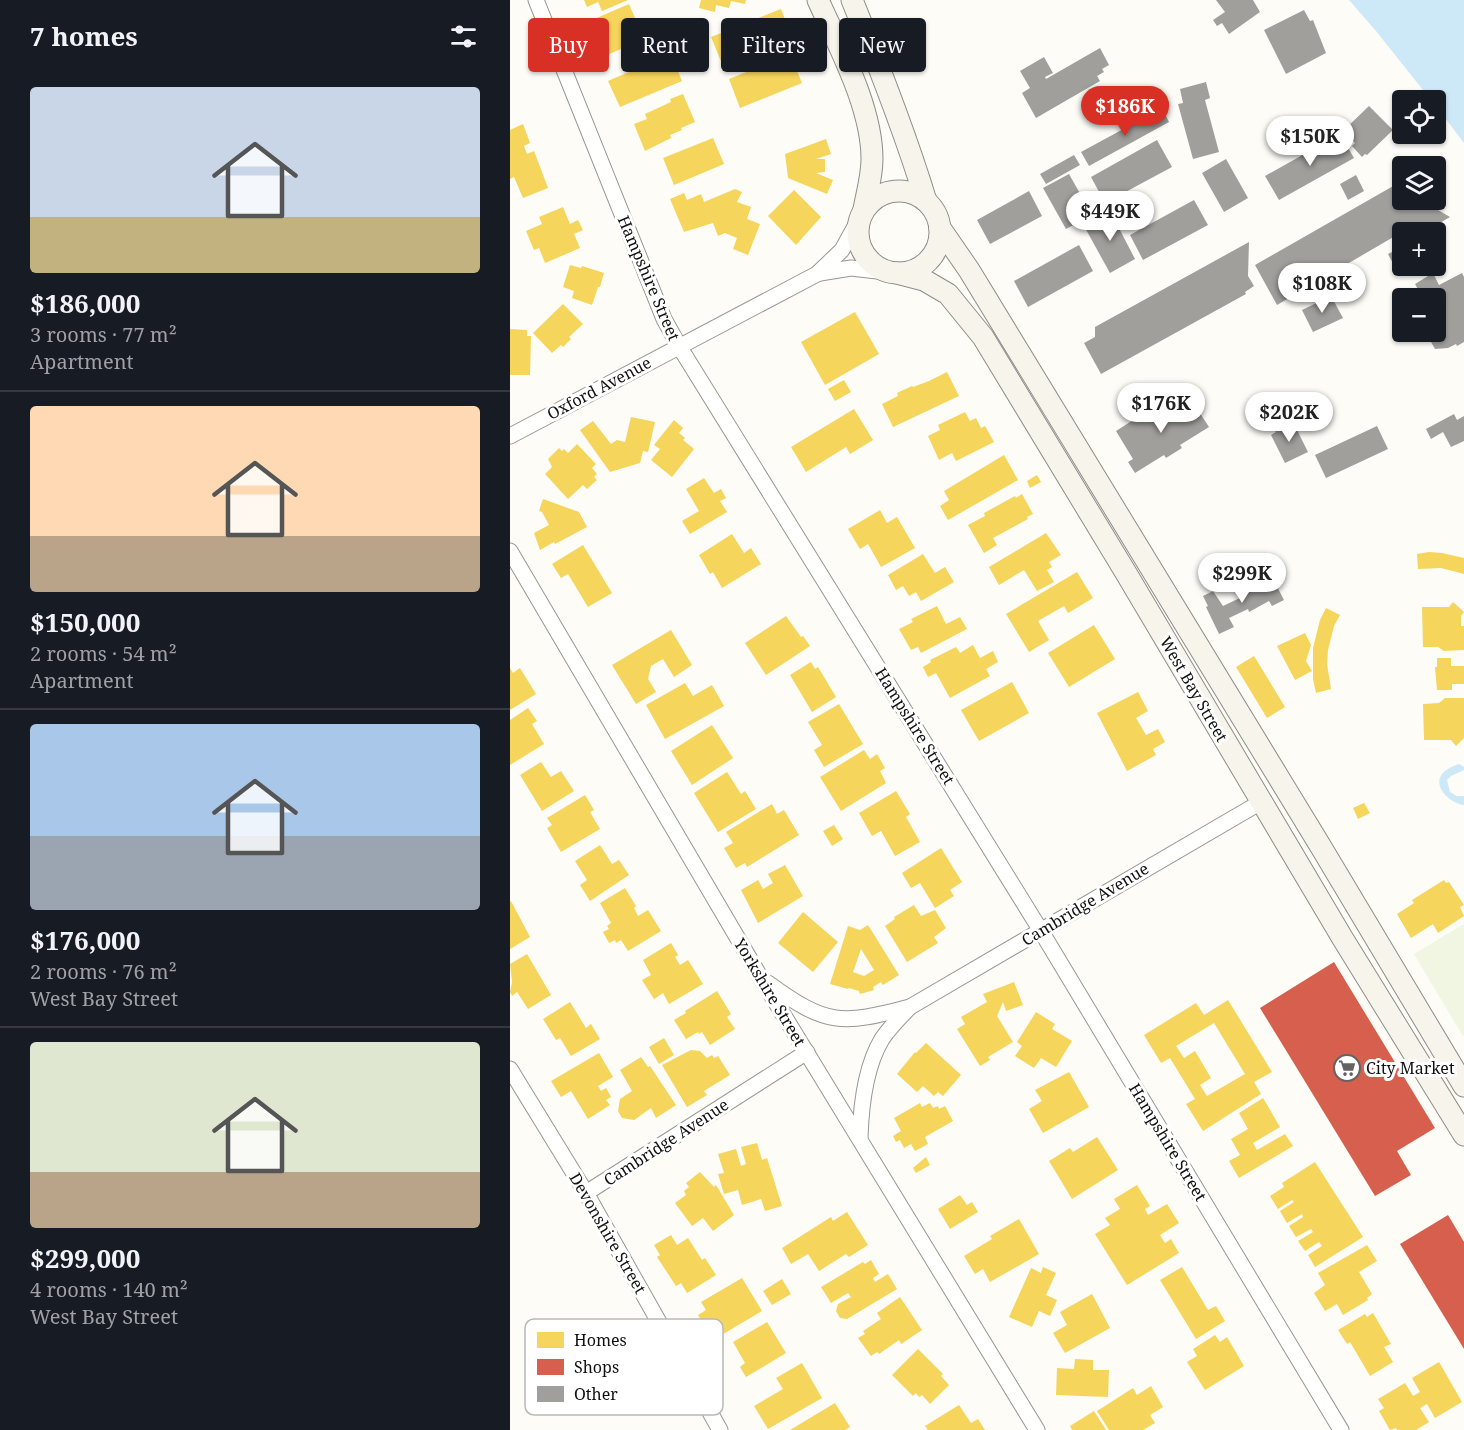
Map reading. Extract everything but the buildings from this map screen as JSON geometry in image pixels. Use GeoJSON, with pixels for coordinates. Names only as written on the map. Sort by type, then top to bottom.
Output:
{"type":"FeatureCollection","features":[{"type":"Feature","properties":{"kind":"main road"},"geometry":{"type":"LineString","coordinates":[[818,0],[859,98],[871,147],[871,170],[857,234],[861,249],[871,263],[891,273],[913,270],[930,259],[939,242],[940,228],[937,216],[926,201],[887,86],[852,0]]}},
{"type":"Feature","properties":{"kind":"main road"},"geometry":{"type":"LineString","coordinates":[[861,214],[879,195],[895,190],[912,192],[926,201]]}},
{"type":"Feature","properties":{"kind":"main road","name":"West Bay Street"},"geometry":{"type":"LineString","coordinates":[[940,228],[969,270],[1321,846],[1464,1086]]}},
{"type":"Feature","properties":{"kind":"main road","name":"West Bay Street"},"geometry":{"type":"LineString","coordinates":[[891,273],[924,280],[948,294],[983,338],[1464,1135]]}},
{"type":"Feature","properties":{"kind":"street","name":"Hampshire Street"},"geometry":{"type":"LineString","coordinates":[[536,0],[664,320],[1041,931],[1341,1430]]}},
{"type":"Feature","properties":{"kind":"street","name":"Oxford Avenue"},"geometry":{"type":"LineString","coordinates":[[510,436],[817,274],[842,249],[861,214]]}},
{"type":"Feature","properties":{"kind":"street","name":"Oxford Avenue"},"geometry":{"type":"LineString","coordinates":[[817,274],[851,268],[891,273]]}},
{"type":"Feature","properties":{"kind":"street","name":"Yorkshire Street"},"geometry":{"type":"LineString","coordinates":[[510,551],[761,978],[1037,1430]]}},
{"type":"Feature","properties":{"kind":"street","name":"Cambridge Avenue"},"geometry":{"type":"LineString","coordinates":[[761,978],[792,1000],[813,1012],[832,1019],[872,1017],[910,1007],[1261,802]]}},
{"type":"Feature","properties":{"kind":"street","name":"Cambridge Avenue"},"geometry":{"type":"LineString","coordinates":[[860,1138],[861,1104],[874,1056],[882,1040],[910,1007]]}},
{"type":"Feature","properties":{"kind":"street","name":"Cambridge Avenue"},"geometry":{"type":"LineString","coordinates":[[586,1193],[807,1053]]}},
{"type":"Feature","properties":{"kind":"street","name":"Devonshire Street"},"geometry":{"type":"LineString","coordinates":[[510,1069],[586,1193],[657,1319]]}},
{"type":"Feature","properties":{"kind":"street","name":"Devonshire Street"},"geometry":{"type":"LineString","coordinates":[[712,1415],[720,1430]]}},
{"type":"Feature","properties":{"kind":"green space"},"geometry":{"type":"Polygon","coordinates":[[[1464,924],[1464,1036],[1463,1036],[1414,954],[1464,924]]]}},
{"type":"Feature","properties":{"kind":"water"},"geometry":{"type":"Polygon","coordinates":[[[1349,0],[1464,0],[1464,143],[1446,119],[1446,90],[1423,90],[1349,0]]]}},
{"type":"Feature","properties":{"kind":"water"},"geometry":{"type":"Polygon","coordinates":[[[1459,764],[1464,767],[1464,770],[1447,780],[1450,792],[1457,796],[1464,796],[1464,805],[1449,798],[1441,790],[1440,785],[1442,774],[1459,764]]]}},
{"type":"Feature","properties":{"kind":"place","name":"City Market"},"geometry":{"type":"Point","coordinates":[1347,1068]}}]}
